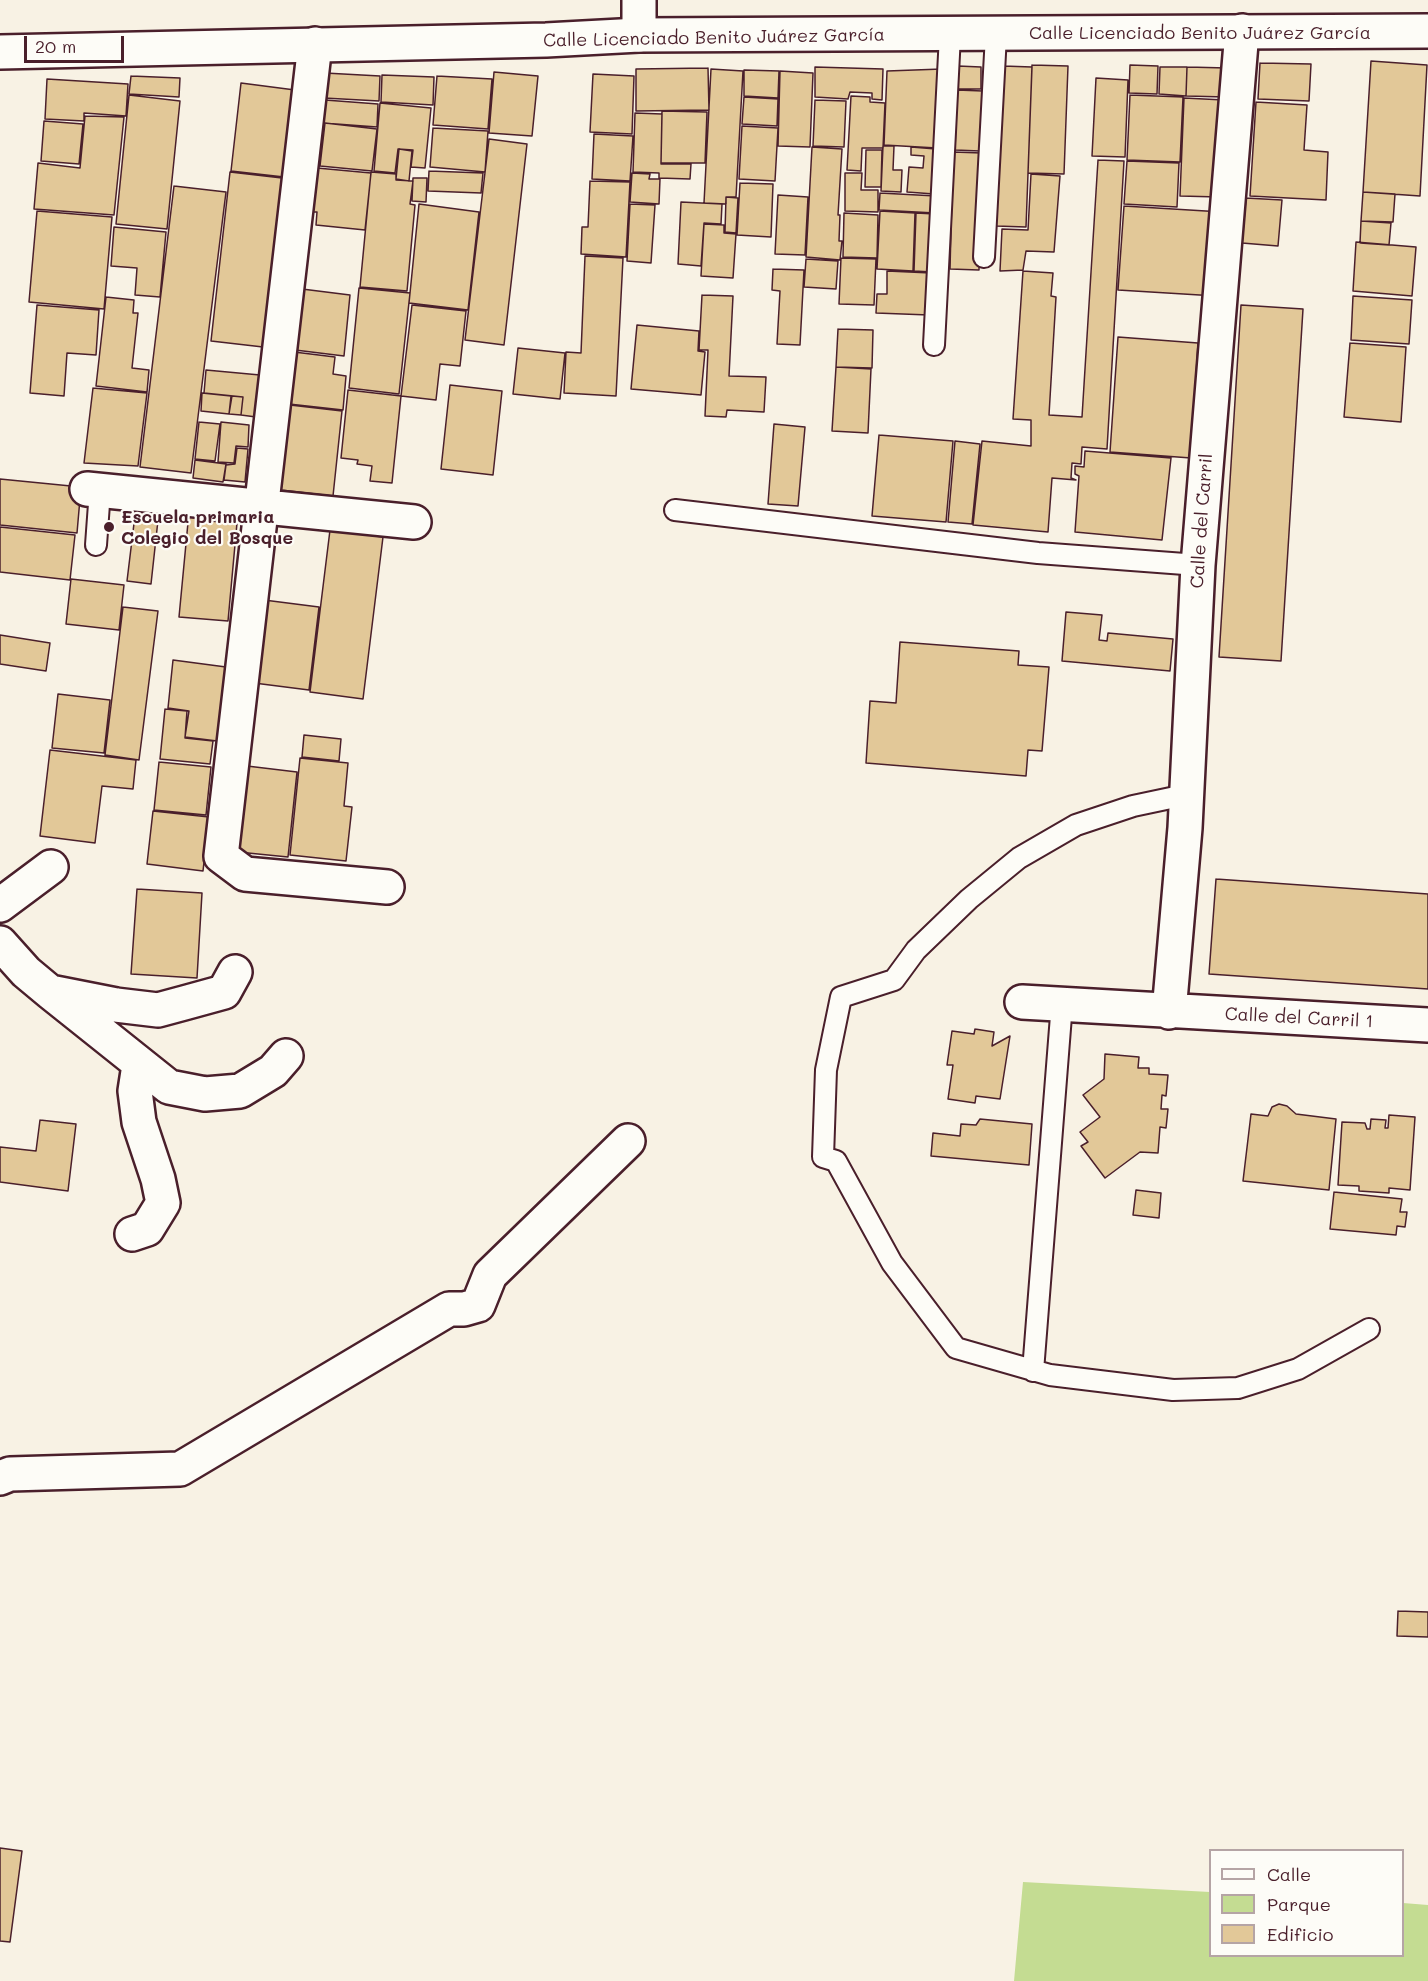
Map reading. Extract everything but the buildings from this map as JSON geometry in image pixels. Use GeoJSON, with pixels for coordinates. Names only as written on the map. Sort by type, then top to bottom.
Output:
{"type":"FeatureCollection","features":[{"type":"Feature","properties":{"kind":"street"},"geometry":{"type":"LineString","coordinates":[[639,0],[639,35]]}},
{"type":"Feature","properties":{"kind":"street","name":"Calle del Carril"},"geometry":{"type":"LineString","coordinates":[[1169,1012],[1185,795],[1198,565],[1242,31]]}},
{"type":"Feature","properties":{"kind":"street","name":"Calle Licenciado Benito Juárez García"},"geometry":{"type":"LineString","coordinates":[[0,52],[639,35],[996,35],[1428,31]]}},
{"type":"Feature","properties":{"kind":"street"},"geometry":{"type":"LineString","coordinates":[[315,44],[221,856],[245,874],[387,886]]}},
{"type":"Feature","properties":{"kind":"street"},"geometry":{"type":"LineString","coordinates":[[94,490],[414,522]]}},
{"type":"Feature","properties":{"kind":"street"},"geometry":{"type":"LineString","coordinates":[[0,905],[51,867]]}},
{"type":"Feature","properties":{"kind":"street"},"geometry":{"type":"LineString","coordinates":[[0,943],[26,972],[169,1087],[205,1094],[240,1091],[273,1071],[286,1056]]}},
{"type":"Feature","properties":{"kind":"street"},"geometry":{"type":"LineString","coordinates":[[50,992],[158,1010],[224,992],[235,972]]}},
{"type":"Feature","properties":{"kind":"street","name":"Calle del Carril 1"},"geometry":{"type":"LineString","coordinates":[[1022,1002],[1428,1025]]}},
{"type":"Feature","properties":{"kind":"street"},"geometry":{"type":"LineString","coordinates":[[132,1234],[147,1229],[163,1203],[158,1179],[138,1122],[135,1090],[139,1065]]}},
{"type":"Feature","properties":{"kind":"street"},"geometry":{"type":"LineString","coordinates":[[0,1478],[10,1474],[180,1469],[448,1310],[478,1305],[490,1275],[628,1141]]}},
{"type":"Feature","properties":{"kind":"lane"},"geometry":{"type":"LineString","coordinates":[[934,345],[950,35]]}},
{"type":"Feature","properties":{"kind":"lane"},"geometry":{"type":"LineString","coordinates":[[984,257],[996,35]]}},
{"type":"Feature","properties":{"kind":"lane"},"geometry":{"type":"LineString","coordinates":[[94,490],[96,545]]}},
{"type":"Feature","properties":{"kind":"lane"},"geometry":{"type":"LineString","coordinates":[[675,510],[1038,553],[1198,565]]}},
{"type":"Feature","properties":{"kind":"lane"},"geometry":{"type":"LineString","coordinates":[[1185,795],[1133,807],[1076,825],[1019,858],[969,898],[931,935],[916,950],[894,980],[841,997],[826,1070],[823,1157],[836,1161],[892,1263],[956,1348],[1033,1371],[1173,1390],[1238,1388],[1298,1369],[1369,1329]]}},
{"type":"Feature","properties":{"kind":"lane"},"geometry":{"type":"LineString","coordinates":[[1033,1371],[1062,1003]]}},
{"type":"Feature","properties":{"kind":"green space"},"geometry":{"type":"Polygon","coordinates":[[[1023,1882],[1209,1892],[1209,1957],[1404,1957],[1404,1903],[1428,1905],[1428,1981],[1014,1981],[1023,1882]]]}},
{"type":"Feature","properties":{"kind":"place","name":"Escuela primaria Colegio del Bosque"},"geometry":{"type":"Point","coordinates":[109,527]}}]}
